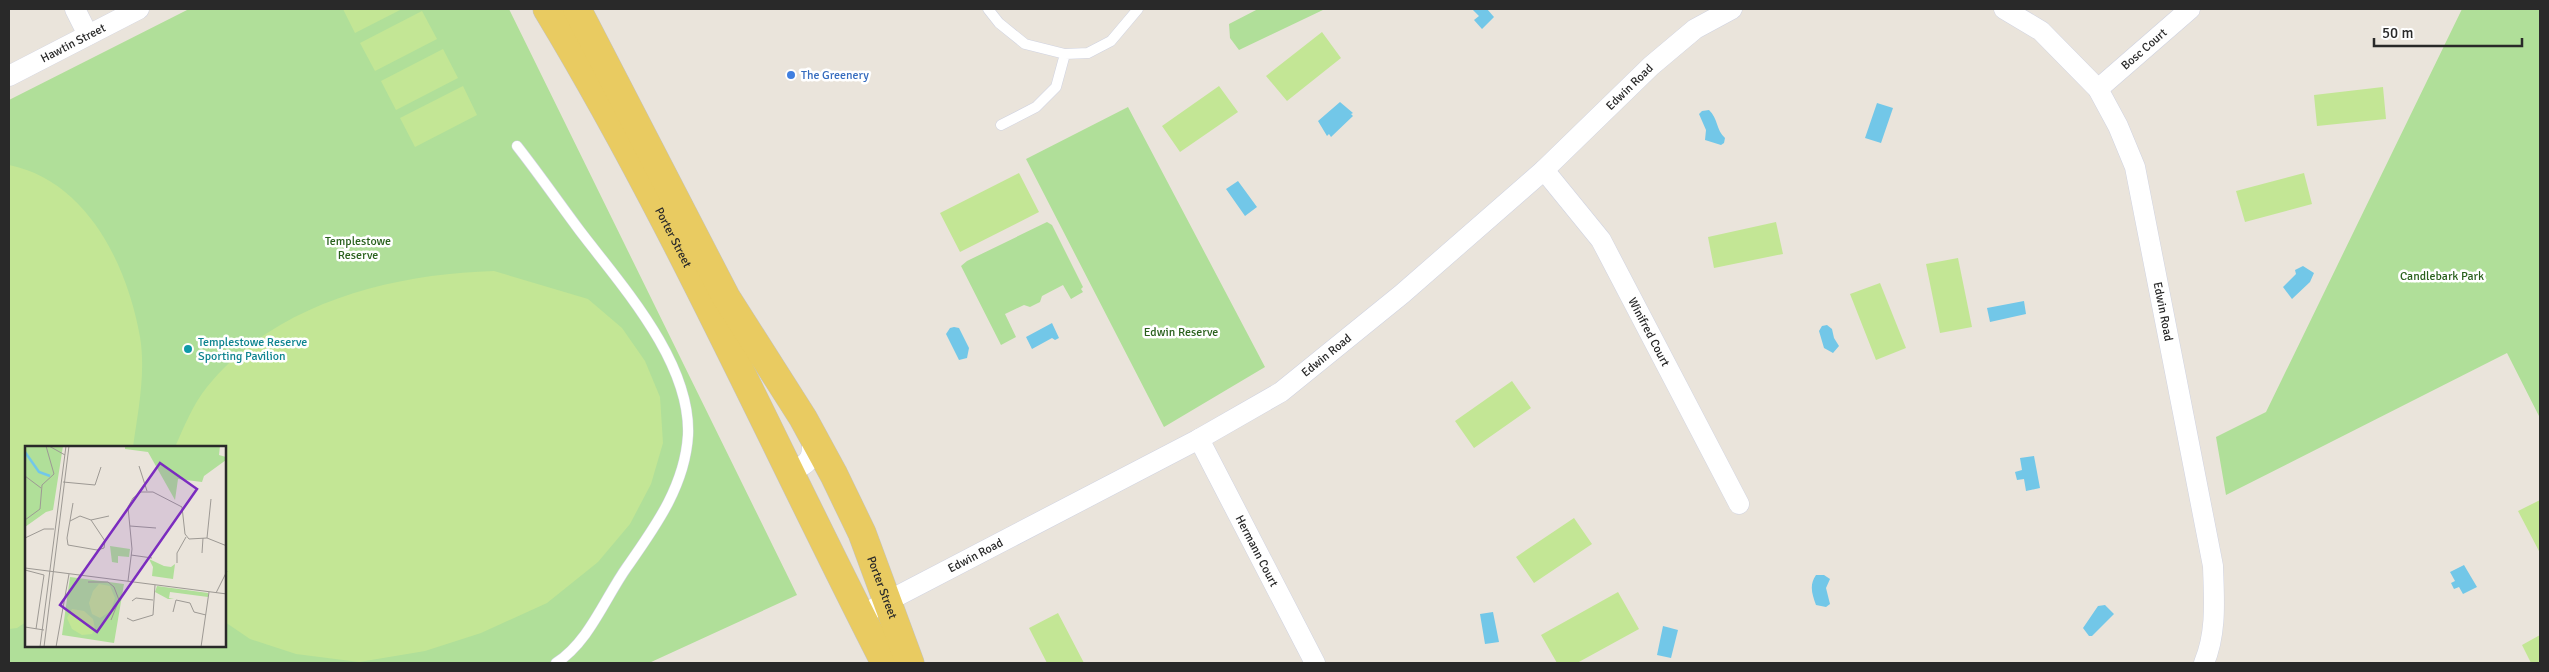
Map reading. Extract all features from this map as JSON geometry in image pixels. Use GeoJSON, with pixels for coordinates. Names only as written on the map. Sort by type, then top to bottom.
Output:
{"type":"FeatureCollection","features":[{"type":"Feature","properties":{"kind":"main road","name":"Porter Street"},"geometry":{"type":"LineString","coordinates":[[547,9],[594,88],[642,178],[885,663]]}},
{"type":"Feature","properties":{"kind":"main road","name":"Porter Street"},"geometry":{"type":"LineString","coordinates":[[576,9],[726,297],[811,432],[862,533],[910,663]]}},
{"type":"Feature","properties":{"kind":"street"},"geometry":{"type":"LineString","coordinates":[[75,9],[88,35]]}},
{"type":"Feature","properties":{"kind":"street","name":"Hawtin Street"},"geometry":{"type":"LineString","coordinates":[[9,76],[139,9]]}},
{"type":"Feature","properties":{"kind":"street","name":"Edwin Road"},"geometry":{"type":"LineString","coordinates":[[861,615],[1199,438],[1281,392],[1402,294],[1544,170],[1650,66],[1695,29],[1732,9]]}},
{"type":"Feature","properties":{"kind":"street","name":"Edwin Road"},"geometry":{"type":"LineString","coordinates":[[2004,9],[2041,31],[2098,89],[2118,126],[2135,167],[2213,566],[2214,608],[2212,637],[2211,646],[2204,663]]}},
{"type":"Feature","properties":{"kind":"street","name":"Bosc Court"},"geometry":{"type":"LineString","coordinates":[[2098,89],[2190,9]]}},
{"type":"Feature","properties":{"kind":"street","name":"Winifred Court"},"geometry":{"type":"LineString","coordinates":[[1544,170],[1601,240],[1739,504]]}},
{"type":"Feature","properties":{"kind":"street"},"geometry":{"type":"LineString","coordinates":[[790,471],[801,468],[810,460],[813,450],[811,432]]}},
{"type":"Feature","properties":{"kind":"street","name":"Hermann Court"},"geometry":{"type":"LineString","coordinates":[[1199,438],[1315,663]]}},
{"type":"Feature","properties":{"kind":"lane"},"geometry":{"type":"LineString","coordinates":[[988,9],[999,23],[1025,44],[1065,54],[1088,53],[1111,41],[1138,9]]}},
{"type":"Feature","properties":{"kind":"lane"},"geometry":{"type":"LineString","coordinates":[[1001,125],[1036,107],[1056,87],[1065,54]]}},
{"type":"Feature","properties":{"kind":"lane"},"geometry":{"type":"LineString","coordinates":[[517,146],[649,324],[678,382],[686,411],[688,434],[680,476],[657,524],[609,592],[584,638],[572,652],[556,663]]}},
{"type":"Feature","properties":{"kind":"green space","name":"Templestowe Reserve"},"geometry":{"type":"Polygon","coordinates":[[[189,9],[509,9],[797,595],[649,663],[9,663],[9,100],[189,9]]]}},
{"type":"Feature","properties":{"kind":"green space"},"geometry":{"type":"Polygon","coordinates":[[[343,9],[402,9],[355,33],[343,9]]]}},
{"type":"Feature","properties":{"kind":"green space"},"geometry":{"type":"Polygon","coordinates":[[[1258,9],[1325,9],[1239,50],[1230,38],[1229,24],[1258,9]]]}},
{"type":"Feature","properties":{"kind":"green space","name":"Candlebark Park"},"geometry":{"type":"Polygon","coordinates":[[[2462,9],[2540,9],[2540,418],[2507,353],[2226,495],[2216,437],[2266,412],[2462,9]]]}},
{"type":"Feature","properties":{"kind":"green space"},"geometry":{"type":"Polygon","coordinates":[[[422,11],[437,39],[375,71],[360,43],[422,11]]]}},
{"type":"Feature","properties":{"kind":"green space"},"geometry":{"type":"Polygon","coordinates":[[[1322,32],[1341,58],[1287,101],[1266,76],[1322,32]]]}},
{"type":"Feature","properties":{"kind":"green space"},"geometry":{"type":"Polygon","coordinates":[[[443,49],[458,78],[396,110],[381,81],[443,49]]]}},
{"type":"Feature","properties":{"kind":"green space"},"geometry":{"type":"Polygon","coordinates":[[[463,86],[477,115],[415,147],[400,118],[463,86]]]}},
{"type":"Feature","properties":{"kind":"green space"},"geometry":{"type":"Polygon","coordinates":[[[1219,86],[1238,112],[1180,152],[1162,126],[1219,86]]]}},
{"type":"Feature","properties":{"kind":"green space"},"geometry":{"type":"Polygon","coordinates":[[[2383,87],[2386,119],[2317,126],[2314,95],[2383,87]]]}},
{"type":"Feature","properties":{"kind":"green space","name":"Edwin Reserve"},"geometry":{"type":"Polygon","coordinates":[[[1128,107],[1265,367],[1164,427],[1026,159],[1128,107]]]}},
{"type":"Feature","properties":{"kind":"green space"},"geometry":{"type":"Polygon","coordinates":[[[9,165],[36,174],[61,188],[81,207],[99,230],[125,282],[134,309],[140,337],[142,364],[141,392],[133,446],[25,446],[25,623],[17,628],[9,629],[9,165]]]}},
{"type":"Feature","properties":{"kind":"green space"},"geometry":{"type":"Polygon","coordinates":[[[1019,173],[1039,212],[960,252],[940,213],[1019,173]]]}},
{"type":"Feature","properties":{"kind":"green space"},"geometry":{"type":"Polygon","coordinates":[[[2304,173],[2312,204],[2245,222],[2236,191],[2304,173]]]}},
{"type":"Feature","properties":{"kind":"green space"},"geometry":{"type":"Polygon","coordinates":[[[1047,222],[1052,225],[1083,287],[1081,289],[1083,292],[1071,299],[1063,285],[1042,296],[1040,302],[1030,307],[1024,305],[1005,314],[1016,337],[1001,345],[961,266],[967,261],[1047,222]]]}},
{"type":"Feature","properties":{"kind":"green space"},"geometry":{"type":"Polygon","coordinates":[[[1776,222],[1783,254],[1714,268],[1708,237],[1776,222]]]}},
{"type":"Feature","properties":{"kind":"green space"},"geometry":{"type":"Polygon","coordinates":[[[1958,258],[1972,327],[1940,333],[1926,264],[1958,258]]]}},
{"type":"Feature","properties":{"kind":"green space"},"geometry":{"type":"Polygon","coordinates":[[[494,271],[588,299],[622,328],[645,361],[660,397],[663,443],[651,484],[630,524],[598,562],[547,603],[481,633],[425,651],[359,662],[296,654],[250,639],[226,623],[226,446],[175,446],[193,408],[207,387],[235,358],[266,334],[301,314],[337,299],[376,287],[455,273],[494,271]]]}},
{"type":"Feature","properties":{"kind":"green space"},"geometry":{"type":"Polygon","coordinates":[[[1880,283],[1906,348],[1876,360],[1850,294],[1880,283]]]}},
{"type":"Feature","properties":{"kind":"green space"},"geometry":{"type":"Polygon","coordinates":[[[1512,381],[1531,408],[1474,448],[1455,421],[1512,381]]]}},
{"type":"Feature","properties":{"kind":"green space"},"geometry":{"type":"Polygon","coordinates":[[[2540,500],[2540,553],[2518,511],[2540,500]]]}},
{"type":"Feature","properties":{"kind":"green space"},"geometry":{"type":"Polygon","coordinates":[[[1574,518],[1592,544],[1534,583],[1516,557],[1574,518]]]}},
{"type":"Feature","properties":{"kind":"green space"},"geometry":{"type":"Polygon","coordinates":[[[1618,592],[1639,629],[1577,663],[1557,663],[1541,635],[1618,592]]]}},
{"type":"Feature","properties":{"kind":"green space"},"geometry":{"type":"Polygon","coordinates":[[[1058,613],[1084,663],[1047,663],[1029,628],[1058,613]]]}},
{"type":"Feature","properties":{"kind":"green space"},"geometry":{"type":"Polygon","coordinates":[[[2540,635],[2540,663],[2531,663],[2522,645],[2540,635]]]}},
{"type":"Feature","properties":{"kind":"water"},"geometry":{"type":"Polygon","coordinates":[[[1472,9],[1487,9],[1494,17],[1482,29],[1474,20],[1479,16],[1472,9]]]}},
{"type":"Feature","properties":{"kind":"water"},"geometry":{"type":"Polygon","coordinates":[[[1340,102],[1353,113],[1351,114],[1353,116],[1331,137],[1329,134],[1327,136],[1318,121],[1340,102]]]}},
{"type":"Feature","properties":{"kind":"water"},"geometry":{"type":"Polygon","coordinates":[[[1877,103],[1893,108],[1881,143],[1865,138],[1877,103]]]}},
{"type":"Feature","properties":{"kind":"water"},"geometry":{"type":"Polygon","coordinates":[[[1709,110],[1725,138],[1724,143],[1721,145],[1705,140],[1706,130],[1699,114],[1702,111],[1709,110]]]}},
{"type":"Feature","properties":{"kind":"water"},"geometry":{"type":"Polygon","coordinates":[[[1238,181],[1257,207],[1245,216],[1226,189],[1238,181]]]}},
{"type":"Feature","properties":{"kind":"water"},"geometry":{"type":"Polygon","coordinates":[[[2303,266],[2314,273],[2310,282],[2292,299],[2283,287],[2296,274],[2295,270],[2303,266]]]}},
{"type":"Feature","properties":{"kind":"water"},"geometry":{"type":"Polygon","coordinates":[[[2024,301],[2026,314],[1990,322],[1987,308],[2024,301]]]}},
{"type":"Feature","properties":{"kind":"water"},"geometry":{"type":"Polygon","coordinates":[[[1052,323],[1059,338],[1055,340],[1052,338],[1032,349],[1026,337],[1052,323]]]}},
{"type":"Feature","properties":{"kind":"water"},"geometry":{"type":"Polygon","coordinates":[[[1827,325],[1832,329],[1834,338],[1839,346],[1833,353],[1824,348],[1819,331],[1822,326],[1827,325]]]}},
{"type":"Feature","properties":{"kind":"water"},"geometry":{"type":"Polygon","coordinates":[[[950,328],[959,328],[969,348],[967,358],[959,360],[946,334],[950,328]]]}},
{"type":"Feature","properties":{"kind":"water"},"geometry":{"type":"Polygon","coordinates":[[[2034,456],[2040,488],[2026,491],[2024,479],[2017,480],[2015,472],[2022,470],[2020,458],[2034,456]]]}},
{"type":"Feature","properties":{"kind":"water"},"geometry":{"type":"Polygon","coordinates":[[[2464,565],[2477,587],[2463,594],[2459,587],[2454,589],[2451,583],[2455,581],[2450,572],[2464,565]]]}},
{"type":"Feature","properties":{"kind":"water"},"geometry":{"type":"Polygon","coordinates":[[[1816,575],[1824,575],[1830,579],[1826,588],[1830,604],[1826,607],[1816,605],[1813,597],[1812,586],[1816,575]]]}},
{"type":"Feature","properties":{"kind":"water"},"geometry":{"type":"Polygon","coordinates":[[[2105,605],[2114,614],[2092,636],[2089,636],[2083,628],[2098,606],[2105,605]]]}},
{"type":"Feature","properties":{"kind":"water"},"geometry":{"type":"Polygon","coordinates":[[[1493,612],[1499,642],[1485,644],[1480,614],[1493,612]]]}},
{"type":"Feature","properties":{"kind":"water"},"geometry":{"type":"Polygon","coordinates":[[[1663,626],[1678,630],[1671,658],[1657,655],[1663,626]]]}},
{"type":"Feature","properties":{"kind":"place","name":"The Greenery"},"geometry":{"type":"Point","coordinates":[791,75]}},
{"type":"Feature","properties":{"kind":"place","name":"Templestowe Reserve Sporting Pavilion"},"geometry":{"type":"Point","coordinates":[188,349]}}]}
